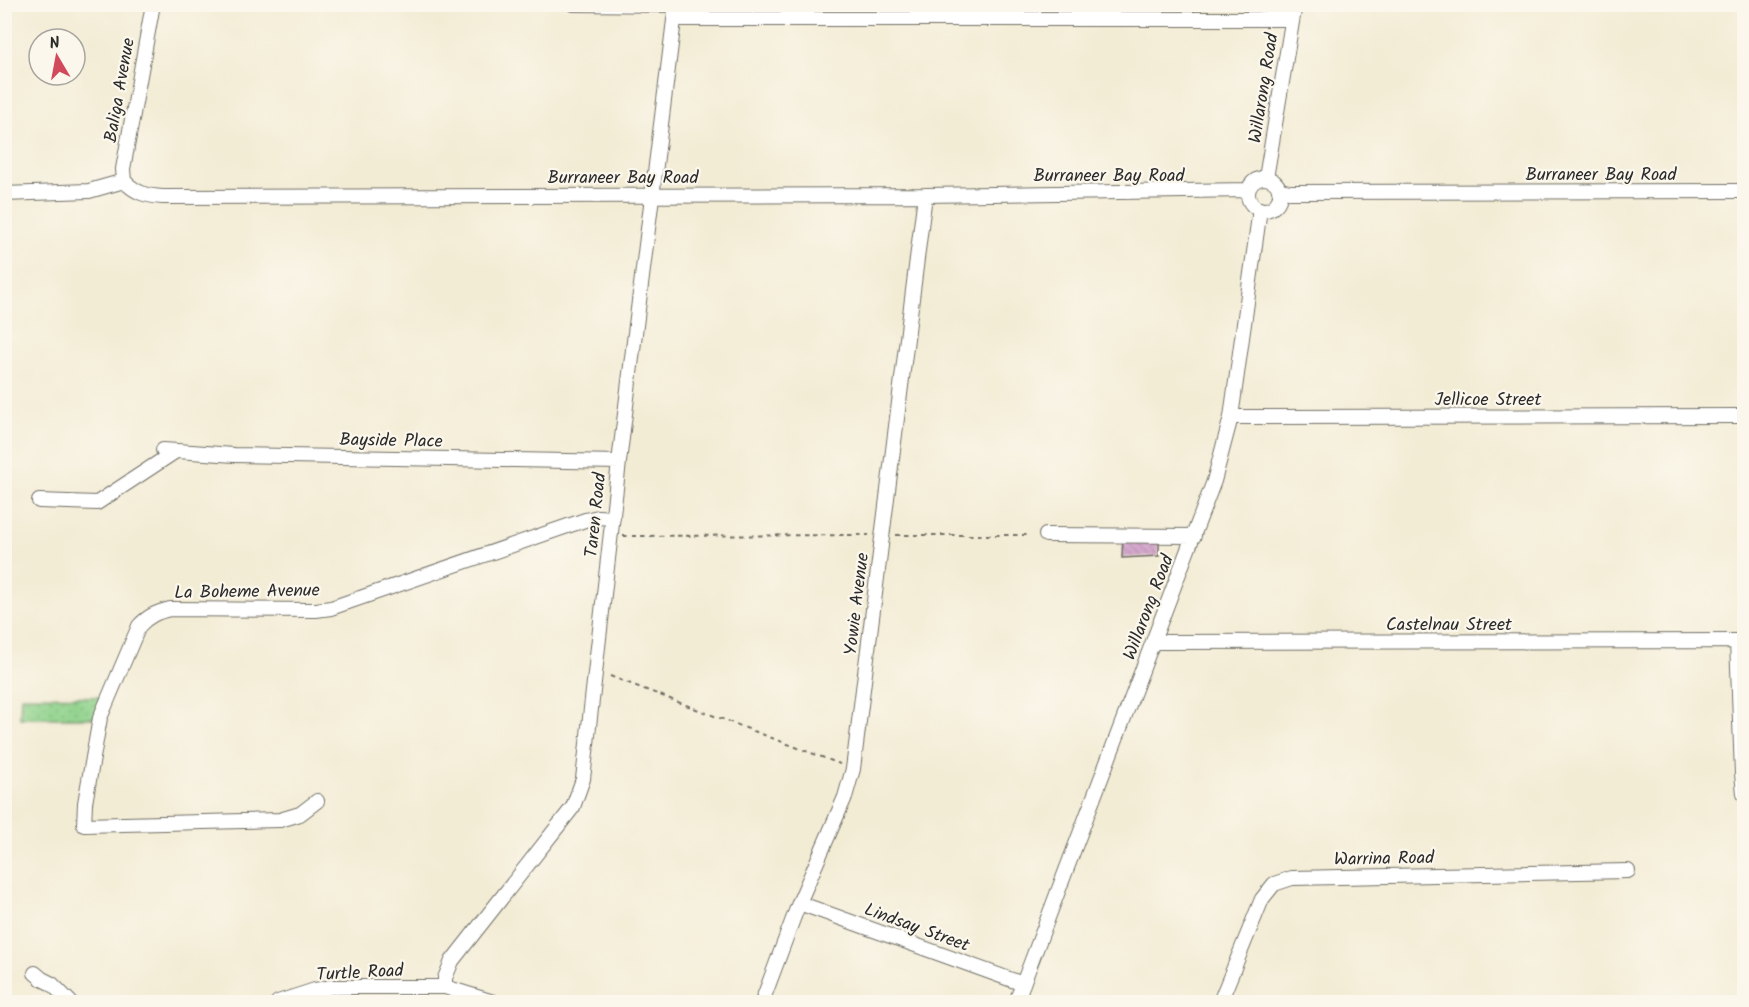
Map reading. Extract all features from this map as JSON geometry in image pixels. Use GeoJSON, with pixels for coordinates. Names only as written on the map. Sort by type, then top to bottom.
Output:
{"type":"FeatureCollection","features":[{"type":"Feature","properties":{"kind":"street","name":"Baliga Avenue"},"geometry":{"type":"LineString","coordinates":[[124,181],[123,169],[153,4]]}},
{"type":"Feature","properties":{"kind":"street"},"geometry":{"type":"LineString","coordinates":[[573,4],[676,10],[1293,19]]}},
{"type":"Feature","properties":{"kind":"street","name":"Willarong Road"},"geometry":{"type":"LineString","coordinates":[[1266,178],[1295,4]]}},
{"type":"Feature","properties":{"kind":"street","name":"Taren Road"},"geometry":{"type":"LineString","coordinates":[[445,987],[445,978],[452,961],[573,807],[583,779],[619,462],[676,10]]}},
{"type":"Feature","properties":{"kind":"street"},"geometry":{"type":"LineString","coordinates":[[1266,178],[1275,183],[1280,195],[1271,208],[1260,209],[1251,204],[1248,190],[1254,181],[1266,178]]}},
{"type":"Feature","properties":{"kind":"street"},"geometry":{"type":"LineString","coordinates":[[4,194],[89,192],[124,181]]}},
{"type":"Feature","properties":{"kind":"street","name":"Burraneer Bay Road"},"geometry":{"type":"LineString","coordinates":[[124,181],[133,190],[147,196],[163,197],[925,195],[1248,190]]}},
{"type":"Feature","properties":{"kind":"street","name":"Burraneer Bay Road"},"geometry":{"type":"LineString","coordinates":[[1279,190],[1290,192],[1744,191]]}},
{"type":"Feature","properties":{"kind":"street","name":"Yowie Avenue"},"geometry":{"type":"LineString","coordinates":[[762,1002],[798,903],[845,797],[853,769],[925,195]]}},
{"type":"Feature","properties":{"kind":"street","name":"Willarong Road"},"geometry":{"type":"LineString","coordinates":[[1016,1002],[1214,481],[1231,417],[1260,209]]}},
{"type":"Feature","properties":{"kind":"street","name":"Jellicoe Street"},"geometry":{"type":"LineString","coordinates":[[1231,417],[1744,416]]}},
{"type":"Feature","properties":{"kind":"street","name":"Bayside Place"},"geometry":{"type":"LineString","coordinates":[[39,501],[97,503],[169,450],[246,455],[619,462]]}},
{"type":"Feature","properties":{"kind":"street","name":"La Boheme Avenue"},"geometry":{"type":"LineString","coordinates":[[317,801],[300,814],[280,820],[84,825],[85,803],[100,718],[139,626],[144,621],[152,615],[170,609],[316,610],[331,608],[585,520],[598,517],[613,518]]}},
{"type":"Feature","properties":{"kind":"street"},"geometry":{"type":"LineString","coordinates":[[1046,535],[1194,536]]}},
{"type":"Feature","properties":{"kind":"street"},"geometry":{"type":"LineString","coordinates":[[1741,641],[1744,794]]}},
{"type":"Feature","properties":{"kind":"street","name":"Castelnau Street"},"geometry":{"type":"LineString","coordinates":[[1153,642],[1741,641]]}},
{"type":"Feature","properties":{"kind":"street","name":"Warrina Road"},"geometry":{"type":"LineString","coordinates":[[1220,1002],[1262,898],[1274,884],[1292,878],[1628,872]]}},
{"type":"Feature","properties":{"kind":"street","name":"Lindsay Street"},"geometry":{"type":"LineString","coordinates":[[798,903],[1023,984]]}},
{"type":"Feature","properties":{"kind":"street"},"geometry":{"type":"LineString","coordinates":[[35,973],[42,980],[52,984],[70,1002]]}},
{"type":"Feature","properties":{"kind":"street","name":"Turtle Road"},"geometry":{"type":"LineString","coordinates":[[278,1002],[332,987],[445,987],[493,1002]]}},
{"type":"Feature","properties":{"kind":"path"},"geometry":{"type":"LineString","coordinates":[[611,536],[1046,535]]}},
{"type":"Feature","properties":{"kind":"path"},"geometry":{"type":"LineString","coordinates":[[596,671],[853,769]]}},
{"type":"Feature","properties":{"kind":"green space"},"geometry":{"type":"Polygon","coordinates":[[[21,696],[108,697],[100,718],[20,718],[21,696]]]}},
{"type":"Feature","properties":{"kind":"building"},"geometry":{"type":"Polygon","coordinates":[[[1159,539],[1159,556],[1122,558],[1123,540],[1159,539]]]}}]}
